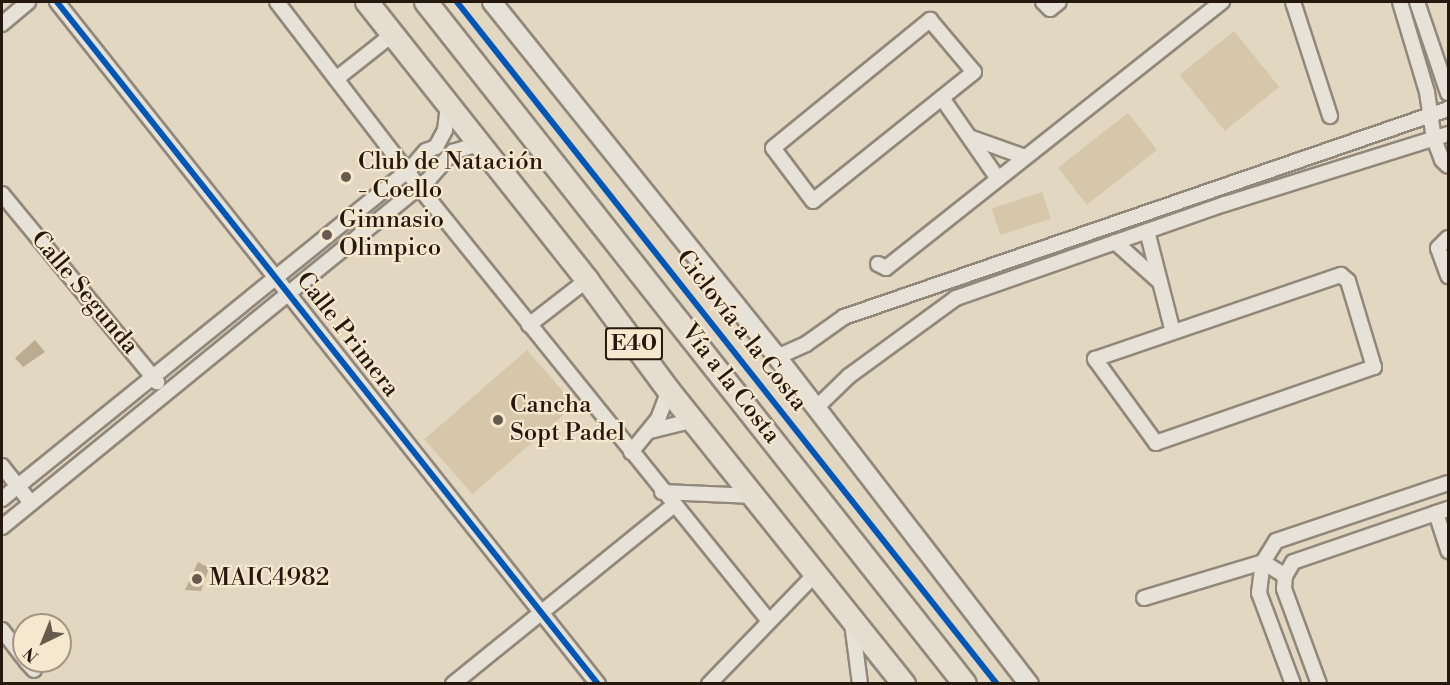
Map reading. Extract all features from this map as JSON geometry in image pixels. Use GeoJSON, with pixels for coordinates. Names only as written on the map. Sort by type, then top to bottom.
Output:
{"type":"FeatureCollection","features":[{"type":"Feature","properties":{"kind":"highway","name":"Vía a la Costa"},"geometry":{"type":"LineString","coordinates":[[367,2],[587,280],[669,391],[817,572],[904,684]]}},
{"type":"Feature","properties":{"kind":"highway","name":"Vía a la Costa"},"geometry":{"type":"LineString","coordinates":[[426,2],[965,684]]}},
{"type":"Feature","properties":{"kind":"street"},"geometry":{"type":"LineString","coordinates":[[2,24],[28,2]]}},
{"type":"Feature","properties":{"kind":"street"},"geometry":{"type":"LineString","coordinates":[[276,2],[409,170],[419,187],[662,492],[769,621]]}},
{"type":"Feature","properties":{"kind":"street"},"geometry":{"type":"LineString","coordinates":[[492,2],[777,357],[1029,684]]}},
{"type":"Feature","properties":{"kind":"street"},"geometry":{"type":"LineString","coordinates":[[1043,2],[1050,9],[1059,2]]}},
{"type":"Feature","properties":{"kind":"street"},"geometry":{"type":"LineString","coordinates":[[878,264],[886,268],[1221,2]]}},
{"type":"Feature","properties":{"kind":"street"},"geometry":{"type":"LineString","coordinates":[[1293,2],[1330,116]]}},
{"type":"Feature","properties":{"kind":"street"},"geometry":{"type":"LineString","coordinates":[[1400,2],[1427,92],[1434,139],[1449,166]]}},
{"type":"Feature","properties":{"kind":"street"},"geometry":{"type":"LineString","coordinates":[[1417,2],[1449,93]]}},
{"type":"Feature","properties":{"kind":"street","name":"Calle Primera"},"geometry":{"type":"LineString","coordinates":[[61,6],[278,275],[598,684]]}},
{"type":"Feature","properties":{"kind":"street"},"geometry":{"type":"LineString","coordinates":[[930,20],[974,72],[942,98],[813,201],[773,148],[930,20]]}},
{"type":"Feature","properties":{"kind":"street"},"geometry":{"type":"LineString","coordinates":[[336,79],[393,34]]}},
{"type":"Feature","properties":{"kind":"street"},"geometry":{"type":"LineString","coordinates":[[942,98],[998,179]]}},
{"type":"Feature","properties":{"kind":"street"},"geometry":{"type":"LineString","coordinates":[[2,499],[409,170],[426,151],[436,147],[446,130],[448,103]]}},
{"type":"Feature","properties":{"kind":"street"},"geometry":{"type":"LineString","coordinates":[[777,357],[806,344],[844,317],[1449,109]]}},
{"type":"Feature","properties":{"kind":"street"},"geometry":{"type":"LineString","coordinates":[[816,408],[849,376],[956,298],[1172,222],[1449,134]]}},
{"type":"Feature","properties":{"kind":"street"},"geometry":{"type":"LineString","coordinates":[[970,137],[1025,157]]}},
{"type":"Feature","properties":{"kind":"street"},"geometry":{"type":"LineString","coordinates":[[2,527],[419,187],[453,152],[480,143]]}},
{"type":"Feature","properties":{"kind":"street","name":"Calle Segunda"},"geometry":{"type":"LineString","coordinates":[[2,194],[166,392]]}},
{"type":"Feature","properties":{"kind":"street"},"geometry":{"type":"LineString","coordinates":[[1166,205],[1172,222]]}},
{"type":"Feature","properties":{"kind":"street"},"geometry":{"type":"LineString","coordinates":[[1147,231],[1173,332]]}},
{"type":"Feature","properties":{"kind":"street"},"geometry":{"type":"LineString","coordinates":[[1449,238],[1438,248],[1449,276]]}},
{"type":"Feature","properties":{"kind":"street"},"geometry":{"type":"LineString","coordinates":[[1115,242],[1161,283]]}},
{"type":"Feature","properties":{"kind":"street"},"geometry":{"type":"LineString","coordinates":[[1341,275],[1348,281],[1375,364],[1156,443],[1095,359],[1173,332],[1341,275]]}},
{"type":"Feature","properties":{"kind":"street"},"geometry":{"type":"LineString","coordinates":[[529,324],[587,280]]}},
{"type":"Feature","properties":{"kind":"street"},"geometry":{"type":"LineString","coordinates":[[631,452],[650,431],[668,401],[669,391]]}},
{"type":"Feature","properties":{"kind":"street"},"geometry":{"type":"LineString","coordinates":[[650,431],[694,420]]}},
{"type":"Feature","properties":{"kind":"street"},"geometry":{"type":"LineString","coordinates":[[2,466],[31,503]]}},
{"type":"Feature","properties":{"kind":"street"},"geometry":{"type":"LineString","coordinates":[[1293,684],[1259,593],[1263,562],[1276,541],[1449,483]]}},
{"type":"Feature","properties":{"kind":"street"},"geometry":{"type":"LineString","coordinates":[[662,492],[754,496]]}},
{"type":"Feature","properties":{"kind":"street"},"geometry":{"type":"LineString","coordinates":[[453,684],[674,505]]}},
{"type":"Feature","properties":{"kind":"street"},"geometry":{"type":"LineString","coordinates":[[1319,684],[1284,589],[1285,576],[1293,562],[1442,511],[1449,551]]}},
{"type":"Feature","properties":{"kind":"street"},"geometry":{"type":"LineString","coordinates":[[1144,598],[1263,562],[1285,576]]}},
{"type":"Feature","properties":{"kind":"street"},"geometry":{"type":"LineString","coordinates":[[709,684],[817,572]]}},
{"type":"Feature","properties":{"kind":"street"},"geometry":{"type":"LineString","coordinates":[[851,615],[860,684]]}},
{"type":"Feature","properties":{"kind":"street"},"geometry":{"type":"LineString","coordinates":[[2,630],[12,643]]}},
{"type":"Feature","properties":{"kind":"shaded area"},"geometry":{"type":"Polygon","coordinates":[[[1234,31],[1279,87],[1225,131],[1180,75],[1234,31]]]}},
{"type":"Feature","properties":{"kind":"shaded area"},"geometry":{"type":"Polygon","coordinates":[[[1128,113],[1157,150],[1087,205],[1058,168],[1128,113]]]}},
{"type":"Feature","properties":{"kind":"shaded area"},"geometry":{"type":"Polygon","coordinates":[[[1042,192],[1051,219],[1000,235],[992,208],[1042,192]]]}},
{"type":"Feature","properties":{"kind":"shaded area"},"geometry":{"type":"Polygon","coordinates":[[[35,340],[45,352],[23,367],[15,358],[35,340]]]}},
{"type":"Feature","properties":{"kind":"shaded area","name":"Cancha Sopt Padel"},"geometry":{"type":"Polygon","coordinates":[[[527,350],[575,405],[472,494],[424,439],[527,350]]]}},
{"type":"Feature","properties":{"kind":"shaded area","name":"MAIC4982"},"geometry":{"type":"Polygon","coordinates":[[[198,562],[209,568],[201,591],[185,590],[198,562]]]}},
{"type":"Feature","properties":{"kind":"cycle path"},"geometry":{"type":"LineString","coordinates":[[57,2],[598,684]]}},
{"type":"Feature","properties":{"kind":"cycle path","name":"Ciclovía a la Costa"},"geometry":{"type":"LineString","coordinates":[[457,2],[997,684]]}},
{"type":"Feature","properties":{"kind":"place","name":"Club de Natación - Coello"},"geometry":{"type":"Point","coordinates":[346,177]}},
{"type":"Feature","properties":{"kind":"place","name":"Gimnasio Olimpico"},"geometry":{"type":"Point","coordinates":[327,235]}},
{"type":"Feature","properties":{"kind":"place","name":"Cancha Sopt Padel"},"geometry":{"type":"Point","coordinates":[498,420]}},
{"type":"Feature","properties":{"kind":"place","name":"MAIC4982"},"geometry":{"type":"Point","coordinates":[197,579]}}]}
